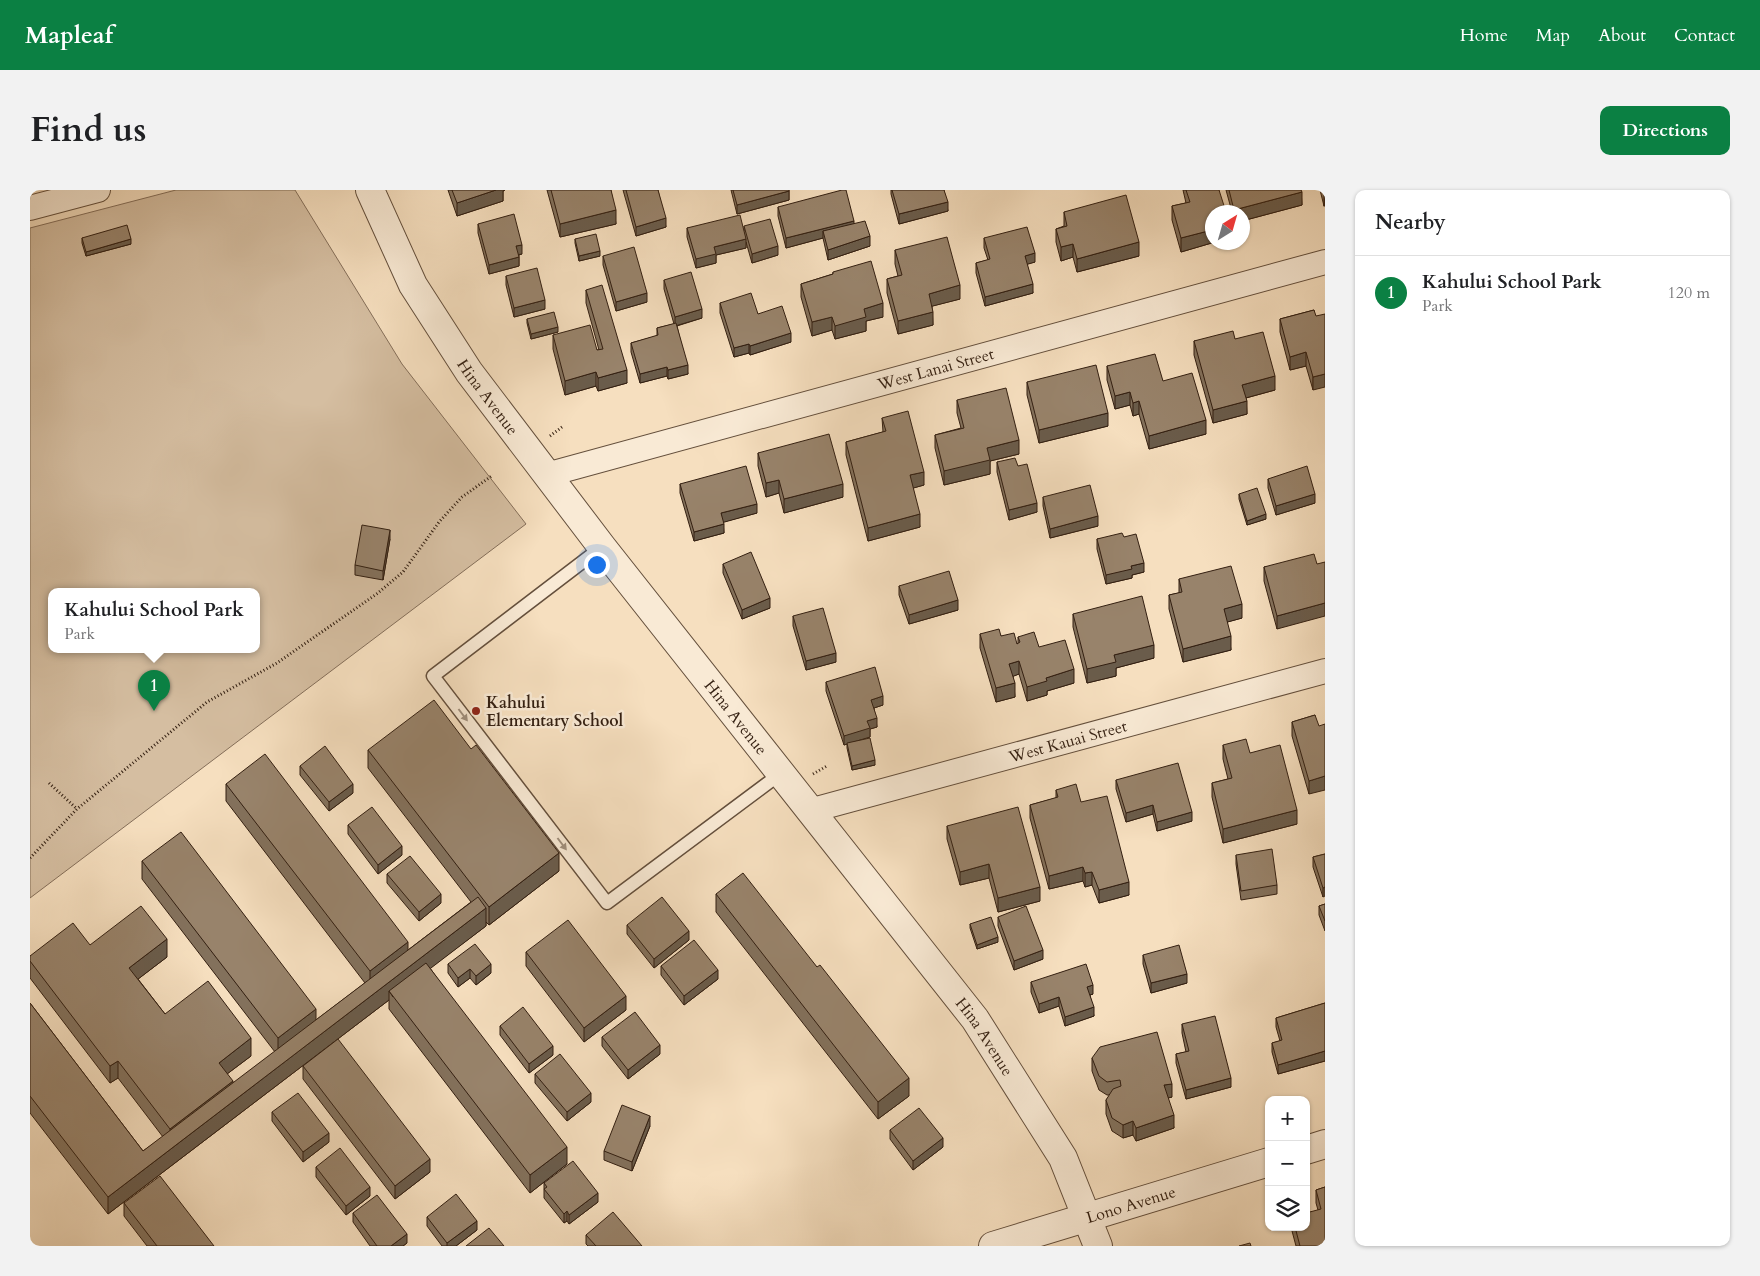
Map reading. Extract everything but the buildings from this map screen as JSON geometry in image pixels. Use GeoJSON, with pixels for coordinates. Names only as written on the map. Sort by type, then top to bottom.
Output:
{"type":"FeatureCollection","features":[{"type":"Feature","properties":{"kind":"street"},"geometry":{"type":"LineString","coordinates":[[30,208],[98,190]]}},
{"type":"Feature","properties":{"kind":"street","name":"Hina Avenue"},"geometry":{"type":"LineString","coordinates":[[370,190],[413,285],[469,372],[602,548],[975,1019],[1063,1158],[1098,1246]]}},
{"type":"Feature","properties":{"kind":"street","name":"West Lanai Street"},"geometry":{"type":"LineString","coordinates":[[546,475],[1325,262]]}},
{"type":"Feature","properties":{"kind":"street","name":"West Kauai Street"},"geometry":{"type":"LineString","coordinates":[[809,811],[1325,671]]}},
{"type":"Feature","properties":{"kind":"street"},"geometry":{"type":"LineString","coordinates":[[1310,1149],[1325,1144]]}},
{"type":"Feature","properties":{"kind":"street","name":"Lono Avenue"},"geometry":{"type":"LineString","coordinates":[[993,1246],[1265,1163]]}},
{"type":"Feature","properties":{"kind":"lane"},"geometry":{"type":"LineString","coordinates":[[602,548],[433,676],[607,903],[780,774]]}},
{"type":"Feature","properties":{"kind":"path"},"geometry":{"type":"LineString","coordinates":[[546,439],[562,427]]}},
{"type":"Feature","properties":{"kind":"path"},"geometry":{"type":"LineString","coordinates":[[30,858],[76,810],[207,702],[278,663],[378,593],[403,572],[438,522],[462,497],[493,475]]}},
{"type":"Feature","properties":{"kind":"path"},"geometry":{"type":"LineString","coordinates":[[810,775],[827,766]]}},
{"type":"Feature","properties":{"kind":"path"},"geometry":{"type":"LineString","coordinates":[[50,783],[76,810]]}},
{"type":"Feature","properties":{"kind":"shaded area"},"geometry":{"type":"Polygon","coordinates":[[[176,190],[295,190],[402,364],[526,524],[30,898],[30,228],[176,190]]]}},
{"type":"Feature","properties":{"kind":"place","name":"Kahului School Park"},"geometry":{"type":"Point","coordinates":[154,711]}},
{"type":"Feature","properties":{"kind":"place","name":"Kahului Elementary School"},"geometry":{"type":"Point","coordinates":[476,711]}}]}
